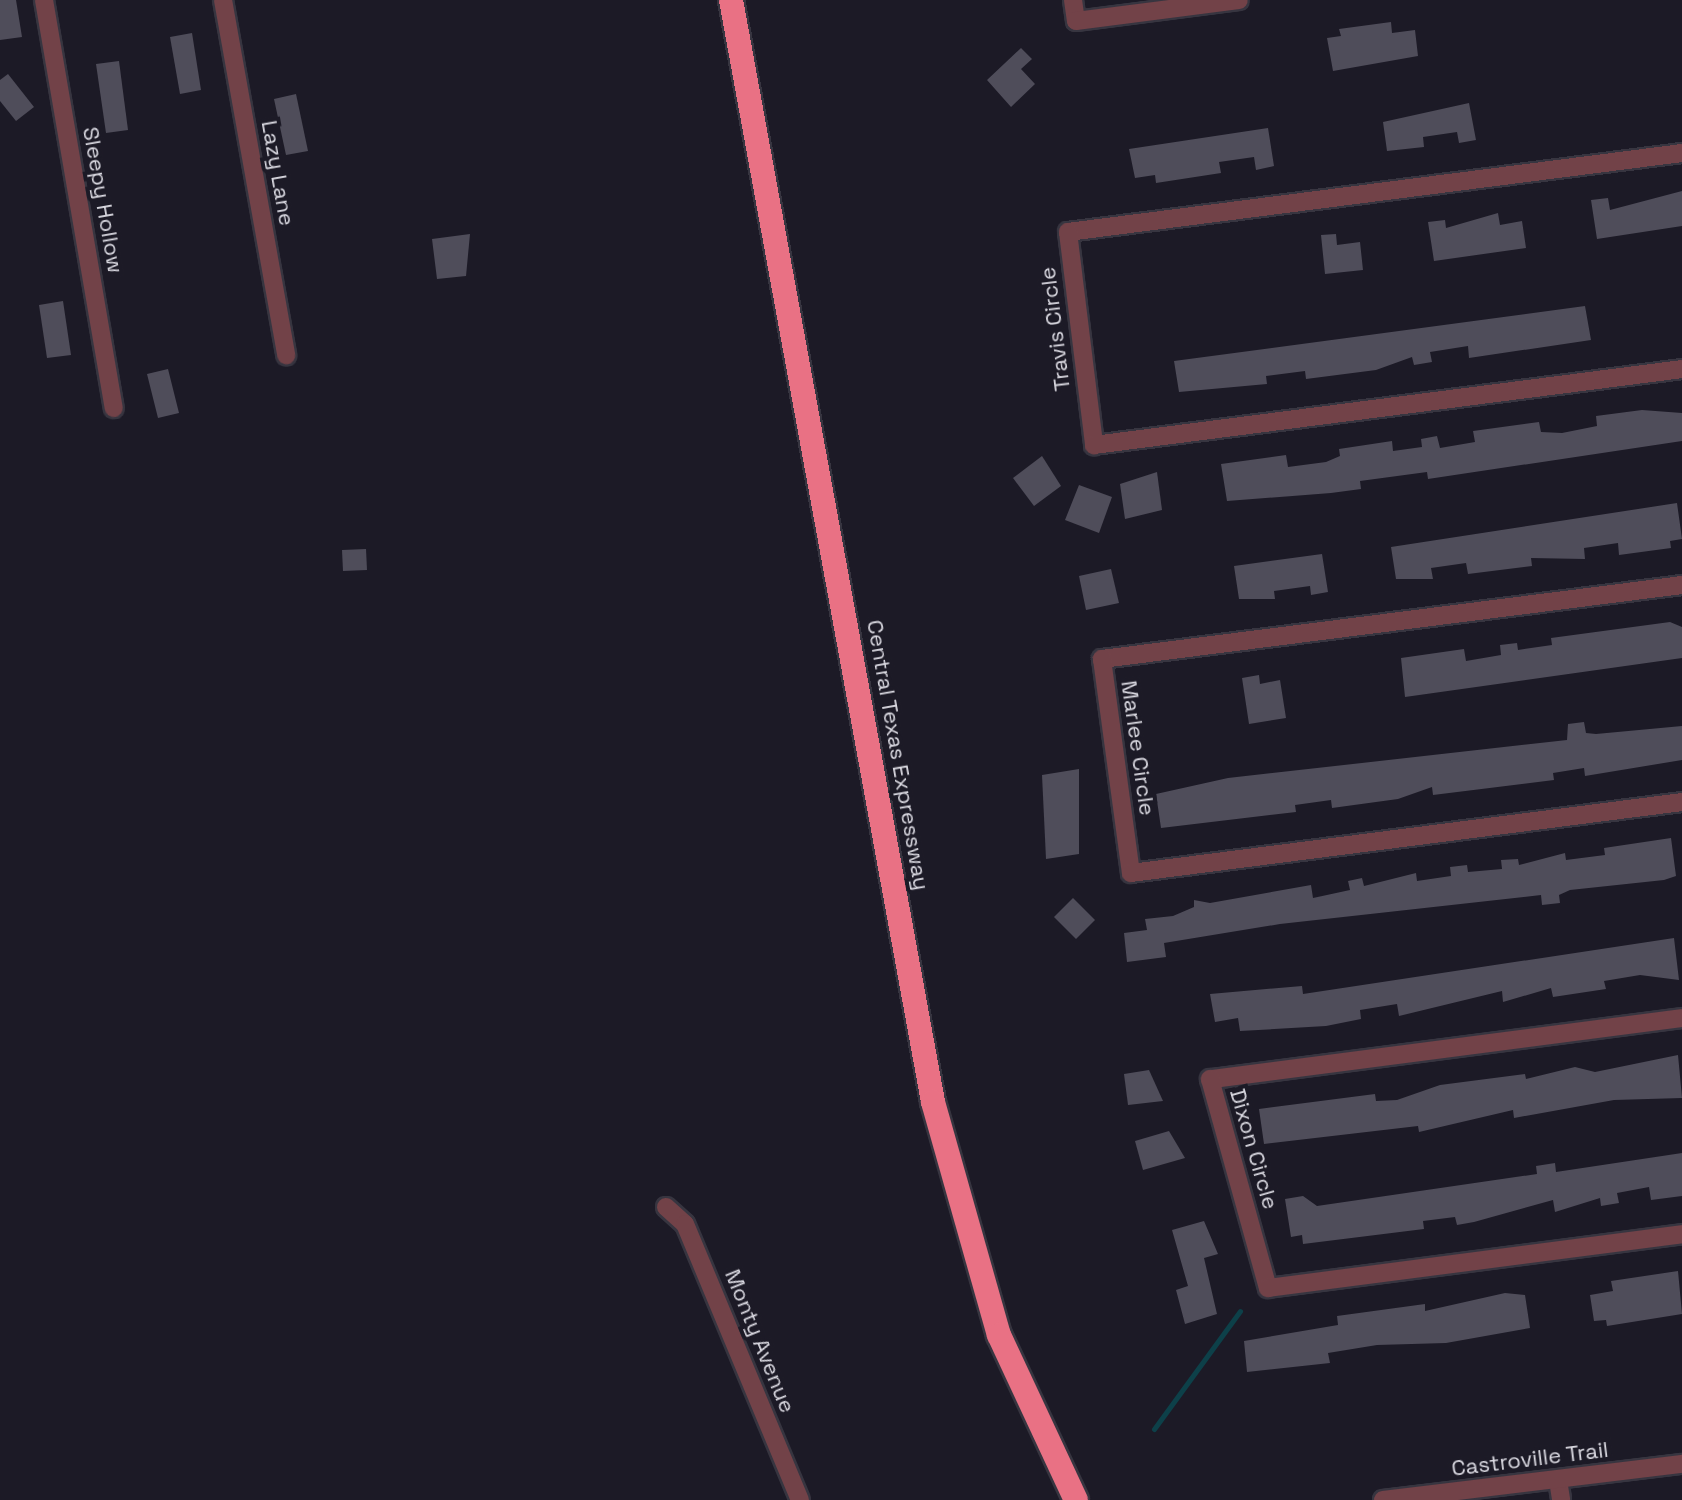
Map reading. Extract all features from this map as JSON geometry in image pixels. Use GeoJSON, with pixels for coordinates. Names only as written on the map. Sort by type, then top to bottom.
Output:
{"type":"FeatureCollection","features":[{"type":"Feature","properties":{"kind":"highway","name":"Central Texas Expressway"},"geometry":{"type":"LineString","coordinates":[[731,0],[933,1102],[999,1335],[1073,1493]]}},
{"type":"Feature","properties":{"kind":"street","name":"Sleepy Hollow"},"geometry":{"type":"LineString","coordinates":[[44,0],[114,408]]}},
{"type":"Feature","properties":{"kind":"street","name":"Lazy Lane"},"geometry":{"type":"LineString","coordinates":[[223,0],[286,355]]}},
{"type":"Feature","properties":{"kind":"street"},"geometry":{"type":"LineString","coordinates":[[1073,0],[1076,21],[1239,0]]}},
{"type":"Feature","properties":{"kind":"street","name":"Travis Circle"},"geometry":{"type":"LineString","coordinates":[[1682,153],[1068,232],[1094,445],[1682,369]]}},
{"type":"Feature","properties":{"kind":"street","name":"Marlee Circle"},"geometry":{"type":"LineString","coordinates":[[1682,585],[1102,659],[1131,873],[1682,802]]}},
{"type":"Feature","properties":{"kind":"street","name":"Dixon Circle"},"geometry":{"type":"LineString","coordinates":[[1682,1018],[1210,1079],[1268,1288],[1682,1234]]}},
{"type":"Feature","properties":{"kind":"street","name":"Monty Avenue"},"geometry":{"type":"LineString","coordinates":[[666,1207],[685,1224],[800,1500]]}},
{"type":"Feature","properties":{"kind":"street","name":"Castroville Trail"},"geometry":{"type":"LineString","coordinates":[[1383,1500],[1682,1464]]}},
{"type":"Feature","properties":{"kind":"street"},"geometry":{"type":"LineString","coordinates":[[1558,1480],[1561,1500]]}},
{"type":"Feature","properties":{"kind":"building"},"geometry":{"type":"Polygon","coordinates":[[[0,0],[16,0],[22,37],[0,40],[0,0]]]}},
{"type":"Feature","properties":{"kind":"building"},"geometry":{"type":"Polygon","coordinates":[[[1391,22],[1392,33],[1415,30],[1418,56],[1333,71],[1327,38],[1341,36],[1339,29],[1391,22]]]}},
{"type":"Feature","properties":{"kind":"building"},"geometry":{"type":"Polygon","coordinates":[[[192,33],[201,90],[180,94],[170,37],[192,33]]]}},
{"type":"Feature","properties":{"kind":"building"},"geometry":{"type":"Polygon","coordinates":[[[1021,48],[1032,59],[1021,69],[1035,84],[1011,107],[987,80],[1021,48]]]}},
{"type":"Feature","properties":{"kind":"building"},"geometry":{"type":"Polygon","coordinates":[[[119,61],[128,130],[106,133],[96,64],[119,61]]]}},
{"type":"Feature","properties":{"kind":"building"},"geometry":{"type":"Polygon","coordinates":[[[8,74],[34,107],[16,121],[0,101],[0,80],[8,74]]]}},
{"type":"Feature","properties":{"kind":"building"},"geometry":{"type":"Polygon","coordinates":[[[296,94],[308,151],[286,155],[274,99],[296,94]]]}},
{"type":"Feature","properties":{"kind":"building"},"geometry":{"type":"Polygon","coordinates":[[[1469,103],[1476,140],[1459,143],[1457,132],[1423,137],[1424,147],[1387,151],[1383,122],[1469,103]]]}},
{"type":"Feature","properties":{"kind":"building"},"geometry":{"type":"Polygon","coordinates":[[[1268,128],[1274,166],[1256,170],[1254,157],[1219,162],[1221,173],[1156,183],[1155,175],[1135,178],[1129,149],[1268,128]]]}},
{"type":"Feature","properties":{"kind":"building"},"geometry":{"type":"Polygon","coordinates":[[[1682,191],[1682,226],[1597,239],[1591,200],[1608,198],[1610,210],[1682,191]]]}},
{"type":"Feature","properties":{"kind":"building"},"geometry":{"type":"Polygon","coordinates":[[[1498,213],[1500,225],[1522,221],[1526,248],[1434,261],[1428,222],[1445,220],[1446,228],[1498,213]]]}},
{"type":"Feature","properties":{"kind":"building"},"geometry":{"type":"Polygon","coordinates":[[[470,234],[466,276],[437,279],[432,239],[470,234]]]}},
{"type":"Feature","properties":{"kind":"building"},"geometry":{"type":"Polygon","coordinates":[[[1336,234],[1337,245],[1360,242],[1363,270],[1325,274],[1321,235],[1336,234]]]}},
{"type":"Feature","properties":{"kind":"building"},"geometry":{"type":"Polygon","coordinates":[[[63,301],[71,355],[47,358],[39,305],[63,301]]]}},
{"type":"Feature","properties":{"kind":"building"},"geometry":{"type":"Polygon","coordinates":[[[1585,306],[1591,340],[1469,358],[1468,346],[1430,352],[1432,362],[1414,365],[1412,357],[1376,370],[1306,379],[1305,371],[1266,376],[1267,384],[1179,392],[1174,361],[1585,306]]]}},
{"type":"Feature","properties":{"kind":"building"},"geometry":{"type":"Polygon","coordinates":[[[168,369],[179,413],[158,418],[147,374],[168,369]]]}},
{"type":"Feature","properties":{"kind":"building"},"geometry":{"type":"Polygon","coordinates":[[[1642,410],[1682,413],[1682,441],[1428,479],[1427,472],[1360,481],[1361,489],[1331,493],[1227,501],[1221,464],[1286,455],[1288,467],[1326,462],[1340,456],[1339,449],[1392,441],[1393,451],[1422,447],[1421,439],[1437,436],[1440,448],[1475,442],[1473,431],[1539,422],[1541,432],[1562,433],[1597,426],[1596,416],[1642,410]]]}},
{"type":"Feature","properties":{"kind":"building"},"geometry":{"type":"Polygon","coordinates":[[[1042,456],[1061,486],[1034,506],[1013,478],[1042,456]]]}},
{"type":"Feature","properties":{"kind":"building"},"geometry":{"type":"Polygon","coordinates":[[[1157,472],[1162,510],[1125,519],[1120,484],[1157,472]]]}},
{"type":"Feature","properties":{"kind":"building"},"geometry":{"type":"Polygon","coordinates":[[[1079,485],[1112,497],[1099,533],[1065,520],[1079,485]]]}},
{"type":"Feature","properties":{"kind":"building"},"geometry":{"type":"Polygon","coordinates":[[[1677,503],[1682,539],[1670,541],[1671,548],[1619,555],[1618,543],[1584,548],[1585,559],[1531,558],[1532,566],[1468,574],[1466,563],[1431,568],[1433,579],[1396,579],[1391,547],[1677,503]]]}},
{"type":"Feature","properties":{"kind":"building"},"geometry":{"type":"Polygon","coordinates":[[[366,549],[367,570],[343,571],[342,550],[366,549]]]}},
{"type":"Feature","properties":{"kind":"building"},"geometry":{"type":"Polygon","coordinates":[[[1322,554],[1328,592],[1311,595],[1310,586],[1274,591],[1275,599],[1239,599],[1234,566],[1322,554]]]}},
{"type":"Feature","properties":{"kind":"building"},"geometry":{"type":"Polygon","coordinates":[[[1111,569],[1119,603],[1086,610],[1079,576],[1111,569]]]}},
{"type":"Feature","properties":{"kind":"building"},"geometry":{"type":"Polygon","coordinates":[[[1670,622],[1682,627],[1682,658],[1405,697],[1401,658],[1464,649],[1466,661],[1501,655],[1500,645],[1517,643],[1518,650],[1552,645],[1551,638],[1670,622]]]}},
{"type":"Feature","properties":{"kind":"building"},"geometry":{"type":"Polygon","coordinates":[[[1259,675],[1260,684],[1280,680],[1286,718],[1249,724],[1242,678],[1259,675]]]}},
{"type":"Feature","properties":{"kind":"building"},"geometry":{"type":"Polygon","coordinates":[[[1584,722],[1586,733],[1596,734],[1682,726],[1682,760],[1585,776],[1584,768],[1553,773],[1554,780],[1433,795],[1432,787],[1398,799],[1332,808],[1331,800],[1295,805],[1296,812],[1161,828],[1156,794],[1228,778],[1567,740],[1568,724],[1584,722]]]}},
{"type":"Feature","properties":{"kind":"building"},"geometry":{"type":"Polygon","coordinates":[[[1079,769],[1079,854],[1046,859],[1042,775],[1079,769]]]}},
{"type":"Feature","properties":{"kind":"building"},"geometry":{"type":"Polygon","coordinates":[[[1671,838],[1676,876],[1664,880],[1570,890],[1559,895],[1560,903],[1542,905],[1541,895],[1280,924],[1164,943],[1166,957],[1127,962],[1124,933],[1147,930],[1145,919],[1173,916],[1194,907],[1194,900],[1210,903],[1311,885],[1313,898],[1350,890],[1348,881],[1362,878],[1364,886],[1416,873],[1417,881],[1451,876],[1450,867],[1467,865],[1468,872],[1502,869],[1501,860],[1518,859],[1519,865],[1565,853],[1566,860],[1605,855],[1604,848],[1671,838]]]}},
{"type":"Feature","properties":{"kind":"building"},"geometry":{"type":"Polygon","coordinates":[[[1073,898],[1095,920],[1076,939],[1054,917],[1073,898]]]}},
{"type":"Feature","properties":{"kind":"building"},"geometry":{"type":"Polygon","coordinates":[[[1674,938],[1679,980],[1640,975],[1604,981],[1606,989],[1553,997],[1551,988],[1503,1002],[1502,991],[1399,1016],[1397,1004],[1360,1010],[1361,1019],[1326,1026],[1240,1031],[1238,1018],[1215,1022],[1210,994],[1302,986],[1303,994],[1674,938]]]}},
{"type":"Feature","properties":{"kind":"building"},"geometry":{"type":"Polygon","coordinates":[[[1678,1055],[1682,1098],[1614,1100],[1514,1118],[1513,1110],[1419,1132],[1418,1126],[1264,1144],[1259,1109],[1375,1094],[1376,1101],[1397,1100],[1440,1085],[1525,1074],[1526,1079],[1575,1067],[1595,1072],[1678,1055]]]}},
{"type":"Feature","properties":{"kind":"building"},"geometry":{"type":"Polygon","coordinates":[[[1149,1070],[1163,1101],[1128,1105],[1124,1074],[1149,1070]]]}},
{"type":"Feature","properties":{"kind":"building"},"geometry":{"type":"Polygon","coordinates":[[[1169,1131],[1185,1158],[1143,1170],[1135,1141],[1169,1131]]]}},
{"type":"Feature","properties":{"kind":"building"},"geometry":{"type":"Polygon","coordinates":[[[1682,1153],[1682,1196],[1651,1200],[1649,1187],[1617,1193],[1619,1203],[1601,1206],[1600,1198],[1555,1212],[1553,1200],[1457,1225],[1455,1217],[1423,1221],[1424,1229],[1303,1244],[1302,1235],[1291,1237],[1285,1199],[1303,1196],[1317,1206],[1537,1174],[1536,1166],[1555,1163],[1556,1172],[1682,1153]]]}},
{"type":"Feature","properties":{"kind":"building"},"geometry":{"type":"Polygon","coordinates":[[[1204,1221],[1218,1254],[1204,1258],[1217,1314],[1185,1324],[1176,1290],[1188,1286],[1172,1230],[1204,1221]]]}},
{"type":"Feature","properties":{"kind":"building"},"geometry":{"type":"Polygon","coordinates":[[[1678,1271],[1682,1314],[1607,1326],[1606,1320],[1594,1321],[1590,1295],[1613,1291],[1611,1281],[1678,1271]]]}},
{"type":"Feature","properties":{"kind":"building"},"geometry":{"type":"Polygon","coordinates":[[[1505,1293],[1525,1295],[1530,1328],[1446,1343],[1377,1345],[1328,1353],[1330,1363],[1247,1372],[1244,1341],[1338,1325],[1337,1316],[1425,1304],[1425,1311],[1505,1293]]]}},
{"type":"Feature","properties":{"kind":"waterway"},"geometry":{"type":"LineString","coordinates":[[1154,1429],[1240,1311]]}}]}
